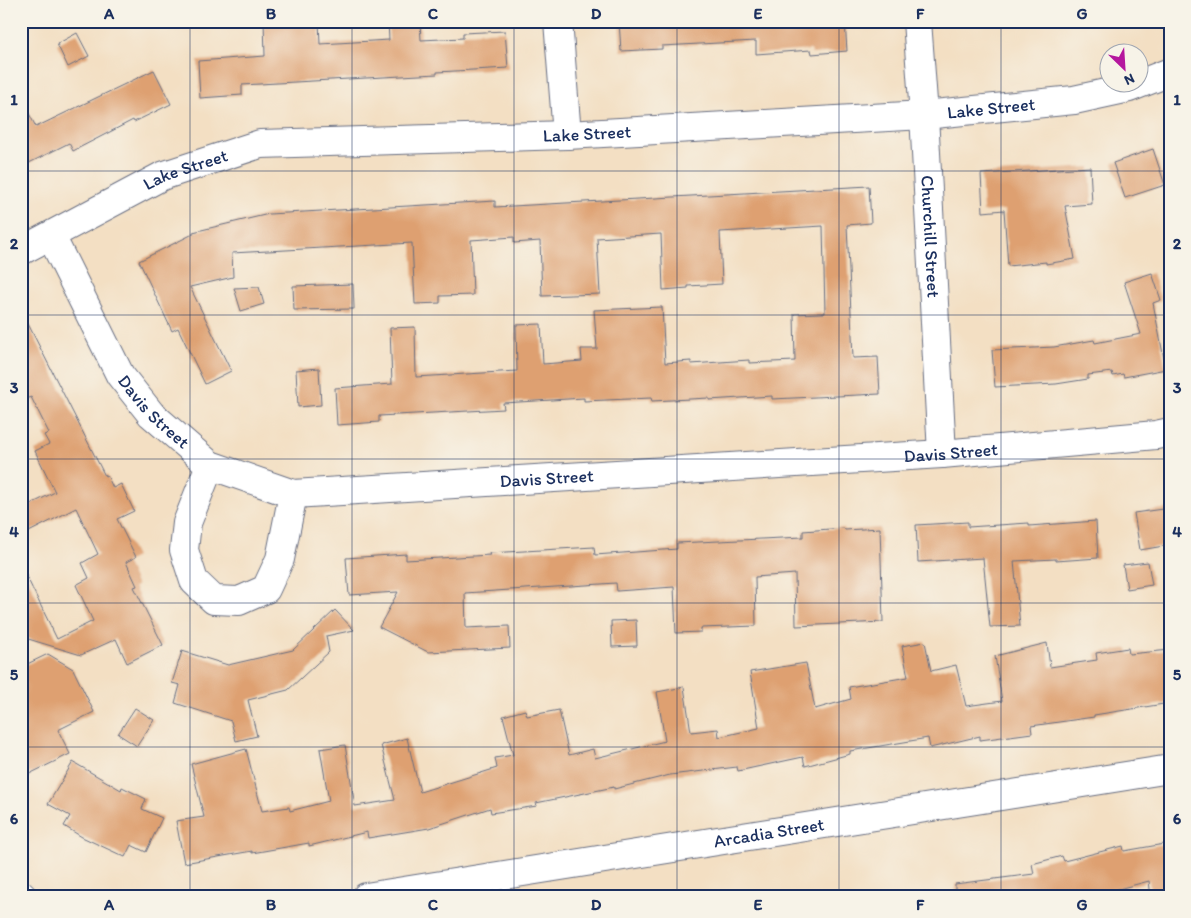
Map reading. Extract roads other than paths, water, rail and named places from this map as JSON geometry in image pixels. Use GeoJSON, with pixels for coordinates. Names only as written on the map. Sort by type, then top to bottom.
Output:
{"type":"FeatureCollection","features":[{"type":"Feature","properties":{"kind":"street"},"geometry":{"type":"LineString","coordinates":[[558,21],[566,135]]}},
{"type":"Feature","properties":{"kind":"street","name":"Churchill Street"},"geometry":{"type":"LineString","coordinates":[[916,21],[924,115],[942,454]]}},
{"type":"Feature","properties":{"kind":"street","name":"Lake Street"},"geometry":{"type":"LineString","coordinates":[[21,250],[51,236],[162,176],[260,144],[566,135],[924,115],[1074,100],[1129,88],[1170,72]]}},
{"type":"Feature","properties":{"kind":"street","name":"Davis Street"},"geometry":{"type":"LineString","coordinates":[[51,236],[120,375],[151,414],[210,465],[293,494],[942,454],[1156,435],[1170,432]]}},
{"type":"Feature","properties":{"kind":"street"},"geometry":{"type":"LineString","coordinates":[[210,465],[187,523],[184,550],[194,581],[214,600],[239,601],[266,589],[280,559],[293,494]]}},
{"type":"Feature","properties":{"kind":"street","name":"Arcadia Street"},"geometry":{"type":"LineString","coordinates":[[366,897],[1170,768]]}}]}
